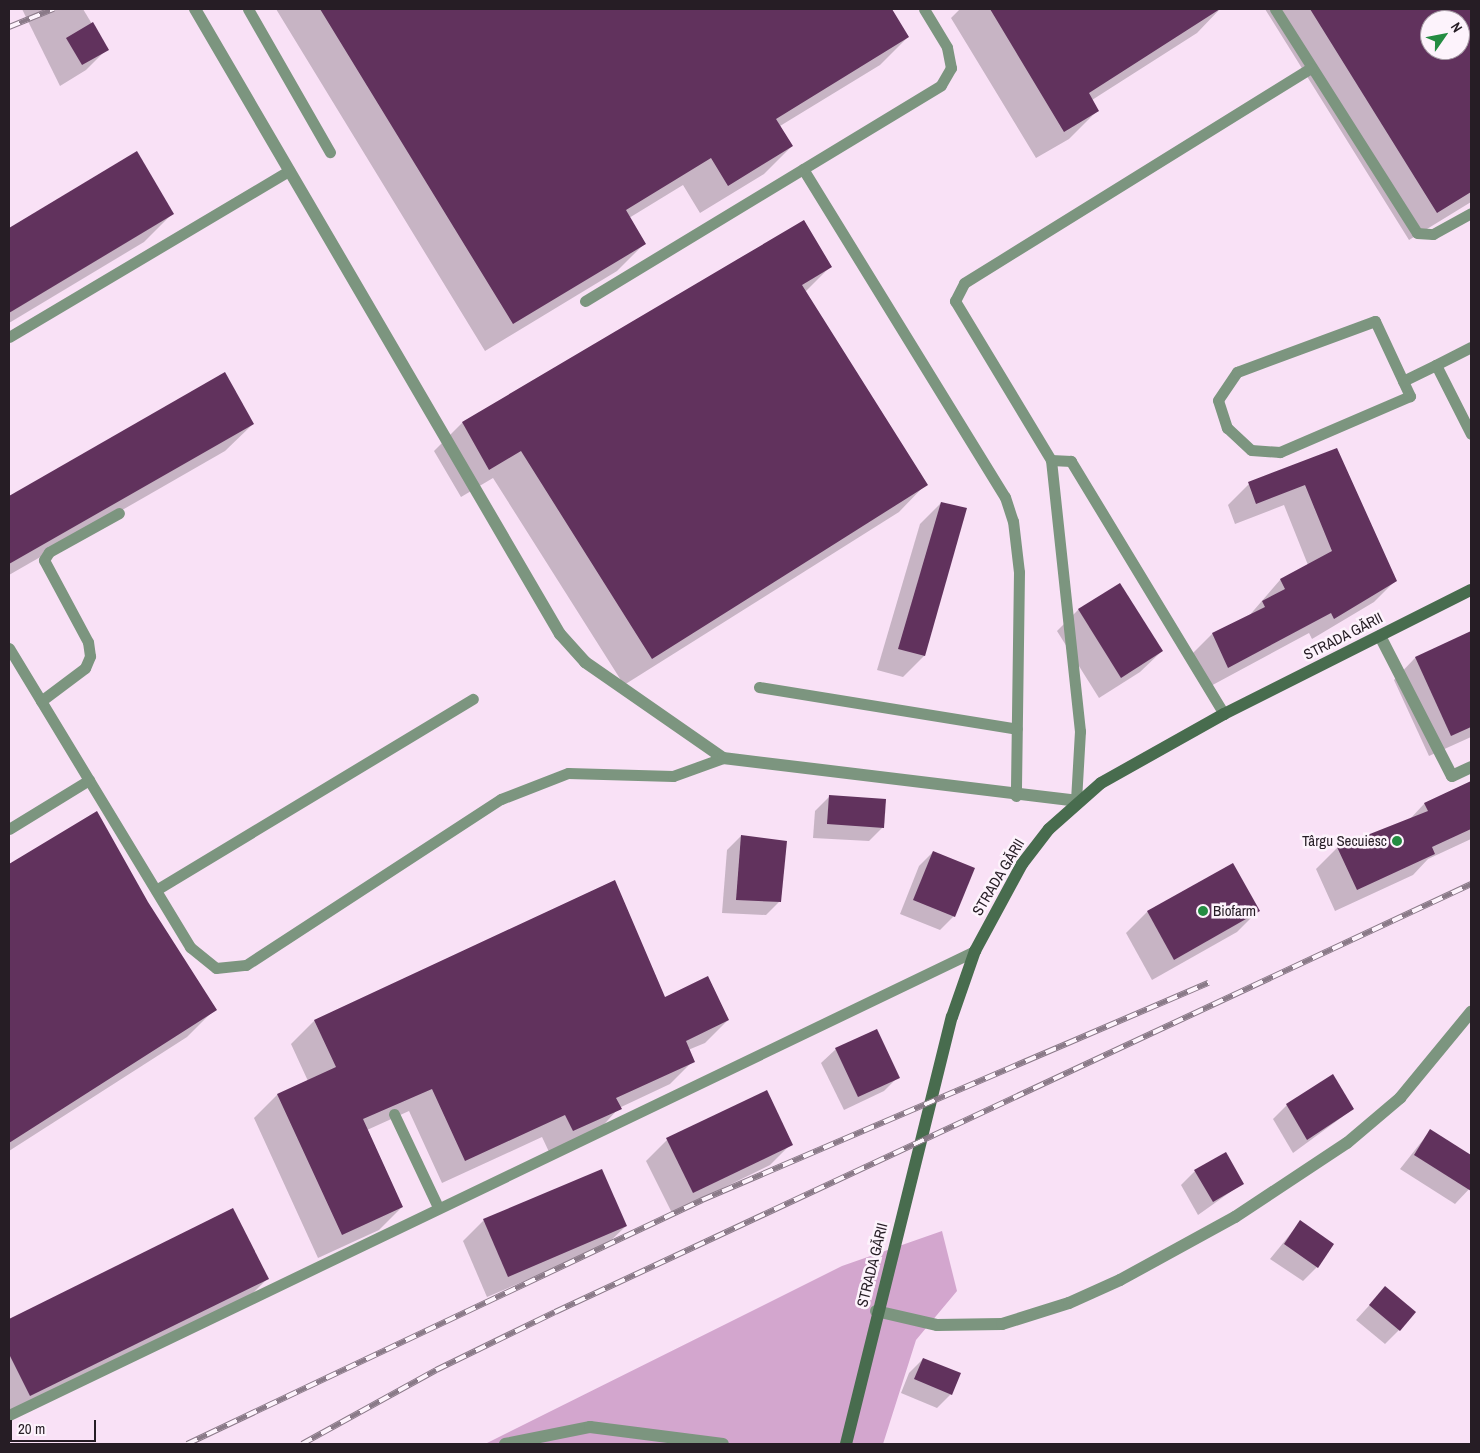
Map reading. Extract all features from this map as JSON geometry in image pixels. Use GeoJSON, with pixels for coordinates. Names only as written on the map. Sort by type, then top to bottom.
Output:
{"type":"FeatureCollection","features":[{"type":"Feature","properties":{"kind":"main road","name":"STRADA GĂRII"},"geometry":{"type":"LineString","coordinates":[[846,1444],[876,1311],[950,1027],[975,951],[1022,864],[1076,801],[1138,760],[1224,714],[1471,590]]}},
{"type":"Feature","properties":{"kind":"street"},"geometry":{"type":"LineString","coordinates":[[195,9],[560,634],[585,662],[723,758],[1016,796],[1076,801]]}},
{"type":"Feature","properties":{"kind":"street"},"geometry":{"type":"LineString","coordinates":[[1380,636],[1452,776],[1471,767]]}},
{"type":"Feature","properties":{"kind":"street"},"geometry":{"type":"LineString","coordinates":[[876,1311],[937,1325],[1002,1324],[1069,1303],[1120,1280],[1234,1217],[1347,1144],[1400,1098],[1471,1012]]}},
{"type":"Feature","properties":{"kind":"street"},"geometry":{"type":"LineString","coordinates":[[505,1444],[590,1427],[723,1444]]}},
{"type":"Feature","properties":{"kind":"lane"},"geometry":{"type":"LineString","coordinates":[[248,9],[330,152]]}},
{"type":"Feature","properties":{"kind":"lane"},"geometry":{"type":"LineString","coordinates":[[585,301],[941,85],[951,68],[947,47],[924,9]]}},
{"type":"Feature","properties":{"kind":"lane"},"geometry":{"type":"LineString","coordinates":[[1275,9],[1417,233],[1433,234],[1471,213]]}},
{"type":"Feature","properties":{"kind":"lane"},"geometry":{"type":"LineString","coordinates":[[1076,801],[1080,731],[1051,460],[956,308],[958,289],[1311,68]]}},
{"type":"Feature","properties":{"kind":"lane"},"geometry":{"type":"LineString","coordinates":[[803,169],[1005,497],[1013,521],[1019,572],[1016,796]]}},
{"type":"Feature","properties":{"kind":"lane"},"geometry":{"type":"LineString","coordinates":[[9,337],[289,171]]}},
{"type":"Feature","properties":{"kind":"lane"},"geometry":{"type":"LineString","coordinates":[[1375,321],[1402,381],[1410,396],[1280,452],[1251,450],[1239,443],[1219,414],[1222,388],[1237,372],[1375,321]]}},
{"type":"Feature","properties":{"kind":"lane"},"geometry":{"type":"LineString","coordinates":[[1402,381],[1471,347]]}},
{"type":"Feature","properties":{"kind":"lane"},"geometry":{"type":"LineString","coordinates":[[1436,365],[1471,434]]}},
{"type":"Feature","properties":{"kind":"lane"},"geometry":{"type":"LineString","coordinates":[[1051,460],[1072,461],[1224,714]]}},
{"type":"Feature","properties":{"kind":"lane"},"geometry":{"type":"LineString","coordinates":[[41,701],[86,668],[90,656],[88,642],[44,560],[49,552],[119,513]]}},
{"type":"Feature","properties":{"kind":"lane"},"geometry":{"type":"LineString","coordinates":[[9,648],[190,947],[216,968],[246,965],[501,799],[568,773],[673,776],[723,758]]}},
{"type":"Feature","properties":{"kind":"lane"},"geometry":{"type":"LineString","coordinates":[[759,687],[1017,729]]}},
{"type":"Feature","properties":{"kind":"lane"},"geometry":{"type":"LineString","coordinates":[[156,890],[473,699]]}},
{"type":"Feature","properties":{"kind":"lane"},"geometry":{"type":"LineString","coordinates":[[9,829],[89,780]]}},
{"type":"Feature","properties":{"kind":"lane"},"geometry":{"type":"LineString","coordinates":[[9,1415],[438,1207],[975,951]]}},
{"type":"Feature","properties":{"kind":"lane"},"geometry":{"type":"LineString","coordinates":[[394,1114],[438,1207]]}},
{"type":"Feature","properties":{"kind":"shaded area"},"geometry":{"type":"Polygon","coordinates":[[[942,1231],[957,1291],[916,1340],[883,1444],[485,1444],[842,1266],[942,1231]]]}},
{"type":"Feature","properties":{"kind":"building"},"geometry":{"type":"Polygon","coordinates":[[[320,9],[892,9],[909,37],[776,119],[793,146],[728,186],[711,158],[626,210],[646,244],[513,324],[320,9]]]}},
{"type":"Feature","properties":{"kind":"building"},"geometry":{"type":"Polygon","coordinates":[[[990,9],[1220,9],[1089,93],[1099,111],[1064,132],[990,9]]]}},
{"type":"Feature","properties":{"kind":"building"},"geometry":{"type":"Polygon","coordinates":[[[1310,9],[1471,9],[1471,192],[1437,213],[1310,9]]]}},
{"type":"Feature","properties":{"kind":"building"},"geometry":{"type":"Polygon","coordinates":[[[93,22],[109,50],[82,65],[66,38],[93,22]]]}},
{"type":"Feature","properties":{"kind":"building"},"geometry":{"type":"Polygon","coordinates":[[[137,151],[174,214],[9,313],[9,228],[137,151]]]}},
{"type":"Feature","properties":{"kind":"building"},"geometry":{"type":"Polygon","coordinates":[[[804,220],[832,267],[802,285],[928,485],[652,659],[521,451],[489,470],[462,422],[804,220]]]}},
{"type":"Feature","properties":{"kind":"building"},"geometry":{"type":"Polygon","coordinates":[[[225,372],[254,424],[9,564],[9,496],[225,372]]]}},
{"type":"Feature","properties":{"kind":"building"},"geometry":{"type":"Polygon","coordinates":[[[1337,448],[1397,581],[1334,619],[1331,613],[1228,668],[1212,633],[1265,607],[1262,601],[1285,589],[1280,579],[1332,551],[1305,485],[1256,504],[1248,482],[1337,448]]]}},
{"type":"Feature","properties":{"kind":"building"},"geometry":{"type":"Polygon","coordinates":[[[941,502],[967,508],[925,656],[898,649],[941,502]]]}},
{"type":"Feature","properties":{"kind":"building"},"geometry":{"type":"Polygon","coordinates":[[[1120,583],[1163,651],[1121,678],[1078,609],[1120,583]]]}},
{"type":"Feature","properties":{"kind":"building"},"geometry":{"type":"Polygon","coordinates":[[[1471,631],[1471,727],[1451,736],[1415,657],[1471,631]]]}},
{"type":"Feature","properties":{"kind":"building","name":"Târgu Secuiesc"},"geometry":{"type":"Polygon","coordinates":[[[1471,781],[1471,829],[1432,847],[1435,854],[1357,890],[1337,847],[1428,811],[1424,803],[1471,781]]]}},
{"type":"Feature","properties":{"kind":"building"},"geometry":{"type":"Polygon","coordinates":[[[829,795],[886,799],[884,828],[827,824],[829,795]]]}},
{"type":"Feature","properties":{"kind":"building"},"geometry":{"type":"Polygon","coordinates":[[[97,811],[148,902],[217,1010],[9,1143],[9,864],[97,811]]]}},
{"type":"Feature","properties":{"kind":"building"},"geometry":{"type":"Polygon","coordinates":[[[741,835],[787,841],[781,902],[736,900],[741,835]]]}},
{"type":"Feature","properties":{"kind":"building"},"geometry":{"type":"Polygon","coordinates":[[[933,851],[975,868],[955,917],[913,900],[933,851]]]}},
{"type":"Feature","properties":{"kind":"building","name":"Biofarm"},"geometry":{"type":"Polygon","coordinates":[[[1233,863],[1260,911],[1174,960],[1147,911],[1233,863]]]}},
{"type":"Feature","properties":{"kind":"building"},"geometry":{"type":"Polygon","coordinates":[[[615,880],[665,997],[708,976],[729,1020],[686,1041],[695,1062],[616,1098],[622,1109],[573,1131],[565,1115],[465,1161],[432,1089],[363,1119],[403,1207],[342,1235],[277,1094],[336,1067],[314,1020],[615,880]]]}},
{"type":"Feature","properties":{"kind":"building"},"geometry":{"type":"Polygon","coordinates":[[[877,1029],[900,1078],[858,1097],[835,1048],[877,1029]]]}},
{"type":"Feature","properties":{"kind":"building"},"geometry":{"type":"Polygon","coordinates":[[[1333,1074],[1354,1109],[1307,1140],[1286,1104],[1333,1074]]]}},
{"type":"Feature","properties":{"kind":"building"},"geometry":{"type":"Polygon","coordinates":[[[767,1090],[793,1145],[693,1193],[666,1138],[767,1090]]]}},
{"type":"Feature","properties":{"kind":"building"},"geometry":{"type":"Polygon","coordinates":[[[1430,1129],[1471,1155],[1471,1191],[1414,1155],[1430,1129]]]}},
{"type":"Feature","properties":{"kind":"building"},"geometry":{"type":"Polygon","coordinates":[[[1226,1152],[1244,1184],[1213,1202],[1194,1170],[1226,1152]]]}},
{"type":"Feature","properties":{"kind":"building"},"geometry":{"type":"Polygon","coordinates":[[[602,1169],[627,1226],[508,1277],[483,1219],[602,1169]]]}},
{"type":"Feature","properties":{"kind":"building"},"geometry":{"type":"Polygon","coordinates":[[[233,1208],[269,1279],[30,1396],[9,1354],[9,1319],[233,1208]]]}},
{"type":"Feature","properties":{"kind":"building"},"geometry":{"type":"Polygon","coordinates":[[[1300,1220],[1334,1244],[1318,1268],[1284,1244],[1300,1220]]]}},
{"type":"Feature","properties":{"kind":"building"},"geometry":{"type":"Polygon","coordinates":[[[1385,1286],[1416,1312],[1400,1331],[1369,1305],[1385,1286]]]}},
{"type":"Feature","properties":{"kind":"building"},"geometry":{"type":"Polygon","coordinates":[[[923,1358],[961,1373],[952,1395],[914,1379],[923,1358]]]}},
{"type":"Feature","properties":{"kind":"railway"},"geometry":{"type":"LineString","coordinates":[[9,27],[53,9]]}},
{"type":"Feature","properties":{"kind":"railway"},"geometry":{"type":"LineString","coordinates":[[302,1444],[436,1370],[555,1312],[1471,884]]}},
{"type":"Feature","properties":{"kind":"railway"},"geometry":{"type":"LineString","coordinates":[[187,1444],[702,1200],[1208,983]]}},
{"type":"Feature","properties":{"kind":"place","name":"Târgu Secuiesc"},"geometry":{"type":"Point","coordinates":[1397,841]}},
{"type":"Feature","properties":{"kind":"place","name":"Biofarm"},"geometry":{"type":"Point","coordinates":[1203,911]}}]}
